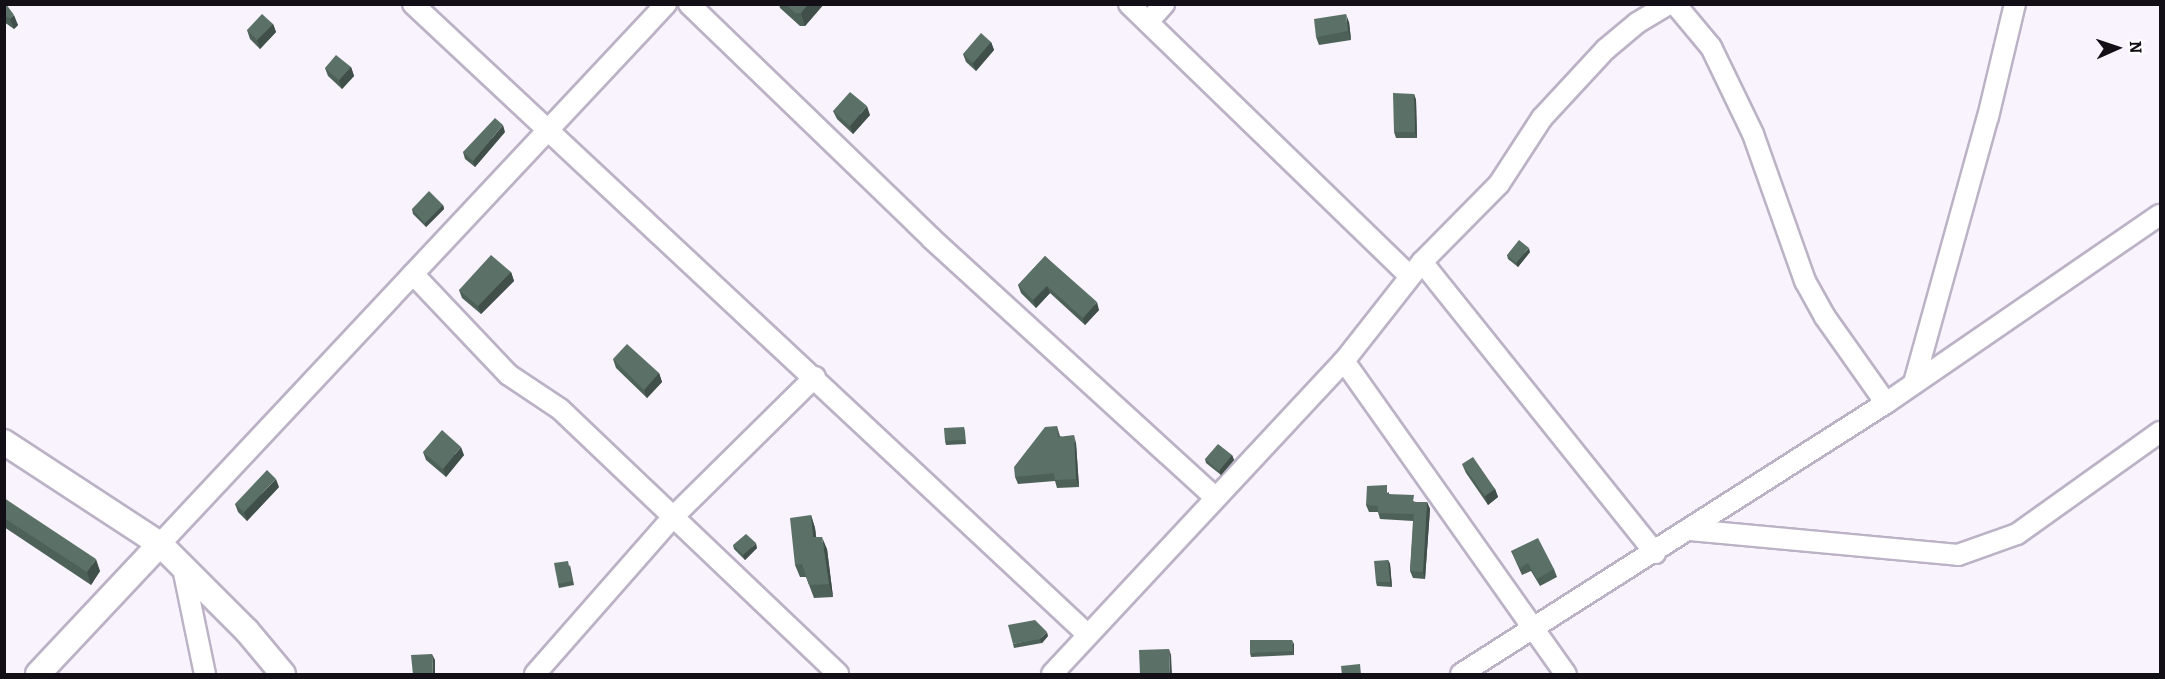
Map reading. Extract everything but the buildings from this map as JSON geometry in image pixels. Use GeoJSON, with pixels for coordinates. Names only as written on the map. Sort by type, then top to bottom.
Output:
{"type":"FeatureCollection","features":[{"type":"Feature","properties":{"kind":"street"},"geometry":{"type":"LineString","coordinates":[[413,4],[546,133],[815,377],[1087,634]]}},
{"type":"Feature","properties":{"kind":"street"},"geometry":{"type":"LineString","coordinates":[[38,675],[666,4]]}},
{"type":"Feature","properties":{"kind":"street"},"geometry":{"type":"LineString","coordinates":[[689,4],[931,238],[1215,497]]}},
{"type":"Feature","properties":{"kind":"street"},"geometry":{"type":"LineString","coordinates":[[1129,4],[1416,269],[1655,553]]}},
{"type":"Feature","properties":{"kind":"street"},"geometry":{"type":"LineString","coordinates":[[1149,22],[1164,4]]}},
{"type":"Feature","properties":{"kind":"street"},"geometry":{"type":"LineString","coordinates":[[1053,675],[1087,634],[1344,361],[1416,269],[1499,183],[1542,118],[1606,50],[1637,23],[1669,4]]}},
{"type":"Feature","properties":{"kind":"street"},"geometry":{"type":"LineString","coordinates":[[1676,4],[1711,47],[1753,134],[1805,281],[1825,318],[1887,403]]}},
{"type":"Feature","properties":{"kind":"street"},"geometry":{"type":"LineString","coordinates":[[1914,383],[1988,117],[2015,4]]}},
{"type":"Feature","properties":{"kind":"street"},"geometry":{"type":"LineString","coordinates":[[1461,675],[1887,403],[2160,215]]}},
{"type":"Feature","properties":{"kind":"street"},"geometry":{"type":"LineString","coordinates":[[413,274],[509,375],[560,409],[838,675]]}},
{"type":"Feature","properties":{"kind":"street"},"geometry":{"type":"LineString","coordinates":[[1344,361],[1566,675]]}},
{"type":"Feature","properties":{"kind":"street"},"geometry":{"type":"LineString","coordinates":[[535,675],[674,516],[815,377]]}},
{"type":"Feature","properties":{"kind":"street"},"geometry":{"type":"LineString","coordinates":[[1690,530],[1958,555],[2017,534],[2160,432]]}},
{"type":"Feature","properties":{"kind":"street"},"geometry":{"type":"LineString","coordinates":[[4,442],[160,544],[247,631],[283,675]]}},
{"type":"Feature","properties":{"kind":"street"},"geometry":{"type":"LineString","coordinates":[[183,568],[205,675]]}}]}
